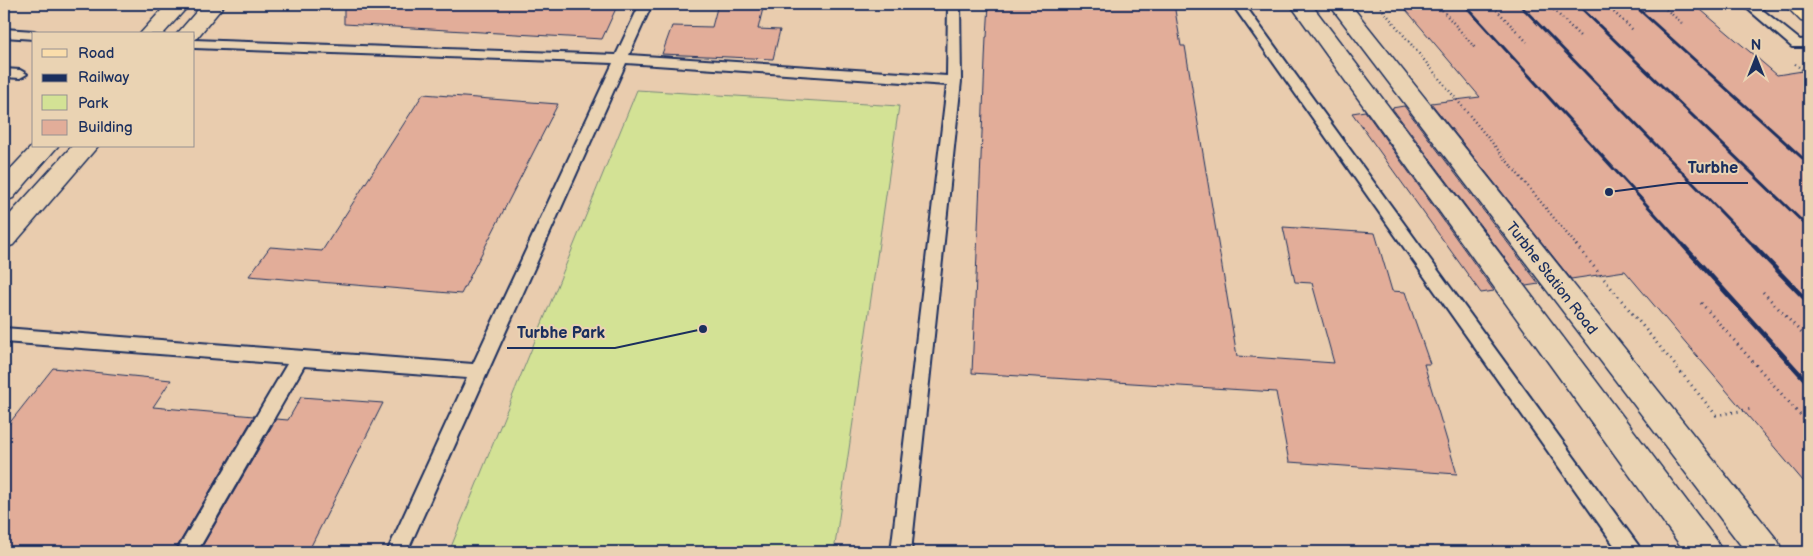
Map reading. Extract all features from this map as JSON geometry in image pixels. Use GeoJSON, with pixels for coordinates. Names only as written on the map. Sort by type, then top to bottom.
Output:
{"type":"FeatureCollection","features":[{"type":"Feature","properties":{"kind":"main road"},"geometry":{"type":"LineString","coordinates":[[1795,4],[1809,16]]}},
{"type":"Feature","properties":{"kind":"street"},"geometry":{"type":"LineString","coordinates":[[153,32],[179,4]]}},
{"type":"Feature","properties":{"kind":"street"},"geometry":{"type":"LineString","coordinates":[[190,32],[214,4]]}},
{"type":"Feature","properties":{"kind":"street"},"geometry":{"type":"LineString","coordinates":[[1300,4],[1705,552]]}},
{"type":"Feature","properties":{"kind":"street","name":"Turbhe Station Road"},"geometry":{"type":"LineString","coordinates":[[1338,4],[1766,552]]}},
{"type":"Feature","properties":{"kind":"street"},"geometry":{"type":"LineString","coordinates":[[4,192],[44,148]]}},
{"type":"Feature","properties":{"kind":"street"},"geometry":{"type":"LineString","coordinates":[[4,238],[84,148]]}},
{"type":"Feature","properties":{"kind":"street"},"geometry":{"type":"LineString","coordinates":[[1430,180],[1472,174]]}},
{"type":"Feature","properties":{"kind":"lane"},"geometry":{"type":"LineString","coordinates":[[397,552],[646,4]]}},
{"type":"Feature","properties":{"kind":"lane"},"geometry":{"type":"LineString","coordinates":[[900,552],[954,80],[954,4]]}},
{"type":"Feature","properties":{"kind":"lane"},"geometry":{"type":"LineString","coordinates":[[1238,4],[1631,552]]}},
{"type":"Feature","properties":{"kind":"lane"},"geometry":{"type":"LineString","coordinates":[[1748,4],[1798,44],[1809,43]]}},
{"type":"Feature","properties":{"kind":"lane"},"geometry":{"type":"LineString","coordinates":[[4,33],[32,35]]}},
{"type":"Feature","properties":{"kind":"lane"},"geometry":{"type":"LineString","coordinates":[[195,44],[621,59],[954,80]]}},
{"type":"Feature","properties":{"kind":"lane"},"geometry":{"type":"LineString","coordinates":[[4,74],[20,74]]}},
{"type":"Feature","properties":{"kind":"lane"},"geometry":{"type":"LineString","coordinates":[[4,335],[478,372]]}},
{"type":"Feature","properties":{"kind":"lane"},"geometry":{"type":"LineString","coordinates":[[186,552],[298,359]]}},
{"type":"Feature","properties":{"kind":"path"},"geometry":{"type":"LineString","coordinates":[[1378,4],[1716,415],[1752,409]]}},
{"type":"Feature","properties":{"kind":"path"},"geometry":{"type":"LineString","coordinates":[[1437,4],[1476,49]]}},
{"type":"Feature","properties":{"kind":"path"},"geometry":{"type":"LineString","coordinates":[[1491,4],[1527,42]]}},
{"type":"Feature","properties":{"kind":"path"},"geometry":{"type":"LineString","coordinates":[[1548,4],[1580,36]]}},
{"type":"Feature","properties":{"kind":"path"},"geometry":{"type":"LineString","coordinates":[[1605,4],[1633,30]]}},
{"type":"Feature","properties":{"kind":"path"},"geometry":{"type":"LineString","coordinates":[[1660,4],[1682,24]]}},
{"type":"Feature","properties":{"kind":"path"},"geometry":{"type":"LineString","coordinates":[[1763,292],[1809,341]]}},
{"type":"Feature","properties":{"kind":"path"},"geometry":{"type":"LineString","coordinates":[[1702,302],[1809,425]]}},
{"type":"Feature","properties":{"kind":"green space"},"geometry":{"type":"Polygon","coordinates":[[[637,90],[899,106],[834,552],[449,552],[637,90]]]}},
{"type":"Feature","properties":{"kind":"building"},"geometry":{"type":"Polygon","coordinates":[[[344,4],[618,4],[602,39],[344,24],[344,4]]]}},
{"type":"Feature","properties":{"kind":"building"},"geometry":{"type":"Polygon","coordinates":[[[718,4],[764,4],[758,29],[780,30],[773,59],[662,54],[672,26],[712,27],[718,4]]]}},
{"type":"Feature","properties":{"kind":"building"},"geometry":{"type":"Polygon","coordinates":[[[989,4],[1174,4],[1181,46],[1185,46],[1237,356],[1334,363],[1312,283],[1295,282],[1283,227],[1375,233],[1392,291],[1405,292],[1430,364],[1424,364],[1457,474],[1289,462],[1276,392],[972,373],[989,4]]]}},
{"type":"Feature","properties":{"kind":"building"},"geometry":{"type":"Polygon","coordinates":[[[1401,4],[1694,4],[1777,75],[1809,70],[1809,488],[1625,271],[1571,279],[1431,103],[1480,97],[1401,4]]]}},
{"type":"Feature","properties":{"kind":"building"},"geometry":{"type":"Polygon","coordinates":[[[423,94],[558,104],[461,294],[249,276],[270,247],[322,251],[423,94]]]}},
{"type":"Feature","properties":{"kind":"building"},"geometry":{"type":"Polygon","coordinates":[[[1404,106],[1539,284],[1526,286],[1392,108],[1404,106]]]}},
{"type":"Feature","properties":{"kind":"building"},"geometry":{"type":"Polygon","coordinates":[[[1365,111],[1494,291],[1481,293],[1352,113],[1365,111]]]}},
{"type":"Feature","properties":{"kind":"building"},"geometry":{"type":"Polygon","coordinates":[[[53,368],[171,380],[153,407],[254,416],[174,552],[4,552],[4,430],[53,368]]]}},
{"type":"Feature","properties":{"kind":"building"},"geometry":{"type":"Polygon","coordinates":[[[301,397],[383,403],[308,552],[199,552],[276,419],[288,420],[301,397]]]}},
{"type":"Feature","properties":{"kind":"railway"},"geometry":{"type":"LineString","coordinates":[[1464,4],[1684,246]]}},
{"type":"Feature","properties":{"kind":"railway"},"geometry":{"type":"LineString","coordinates":[[1519,4],[1754,246]]}},
{"type":"Feature","properties":{"kind":"railway"},"geometry":{"type":"LineString","coordinates":[[1577,4],[1809,228]]}},
{"type":"Feature","properties":{"kind":"railway"},"geometry":{"type":"LineString","coordinates":[[1633,4],[1809,164]]}},
{"type":"Feature","properties":{"kind":"railway"},"geometry":{"type":"LineString","coordinates":[[1683,245],[1809,384]]}},
{"type":"Feature","properties":{"kind":"railway"},"geometry":{"type":"LineString","coordinates":[[1753,245],[1809,303]]}},
{"type":"Feature","properties":{"kind":"place","name":"Turbhe"},"geometry":{"type":"Point","coordinates":[1609,192]}},
{"type":"Feature","properties":{"kind":"place","name":"Turbhe Park"},"geometry":{"type":"Point","coordinates":[703,329]}}]}
